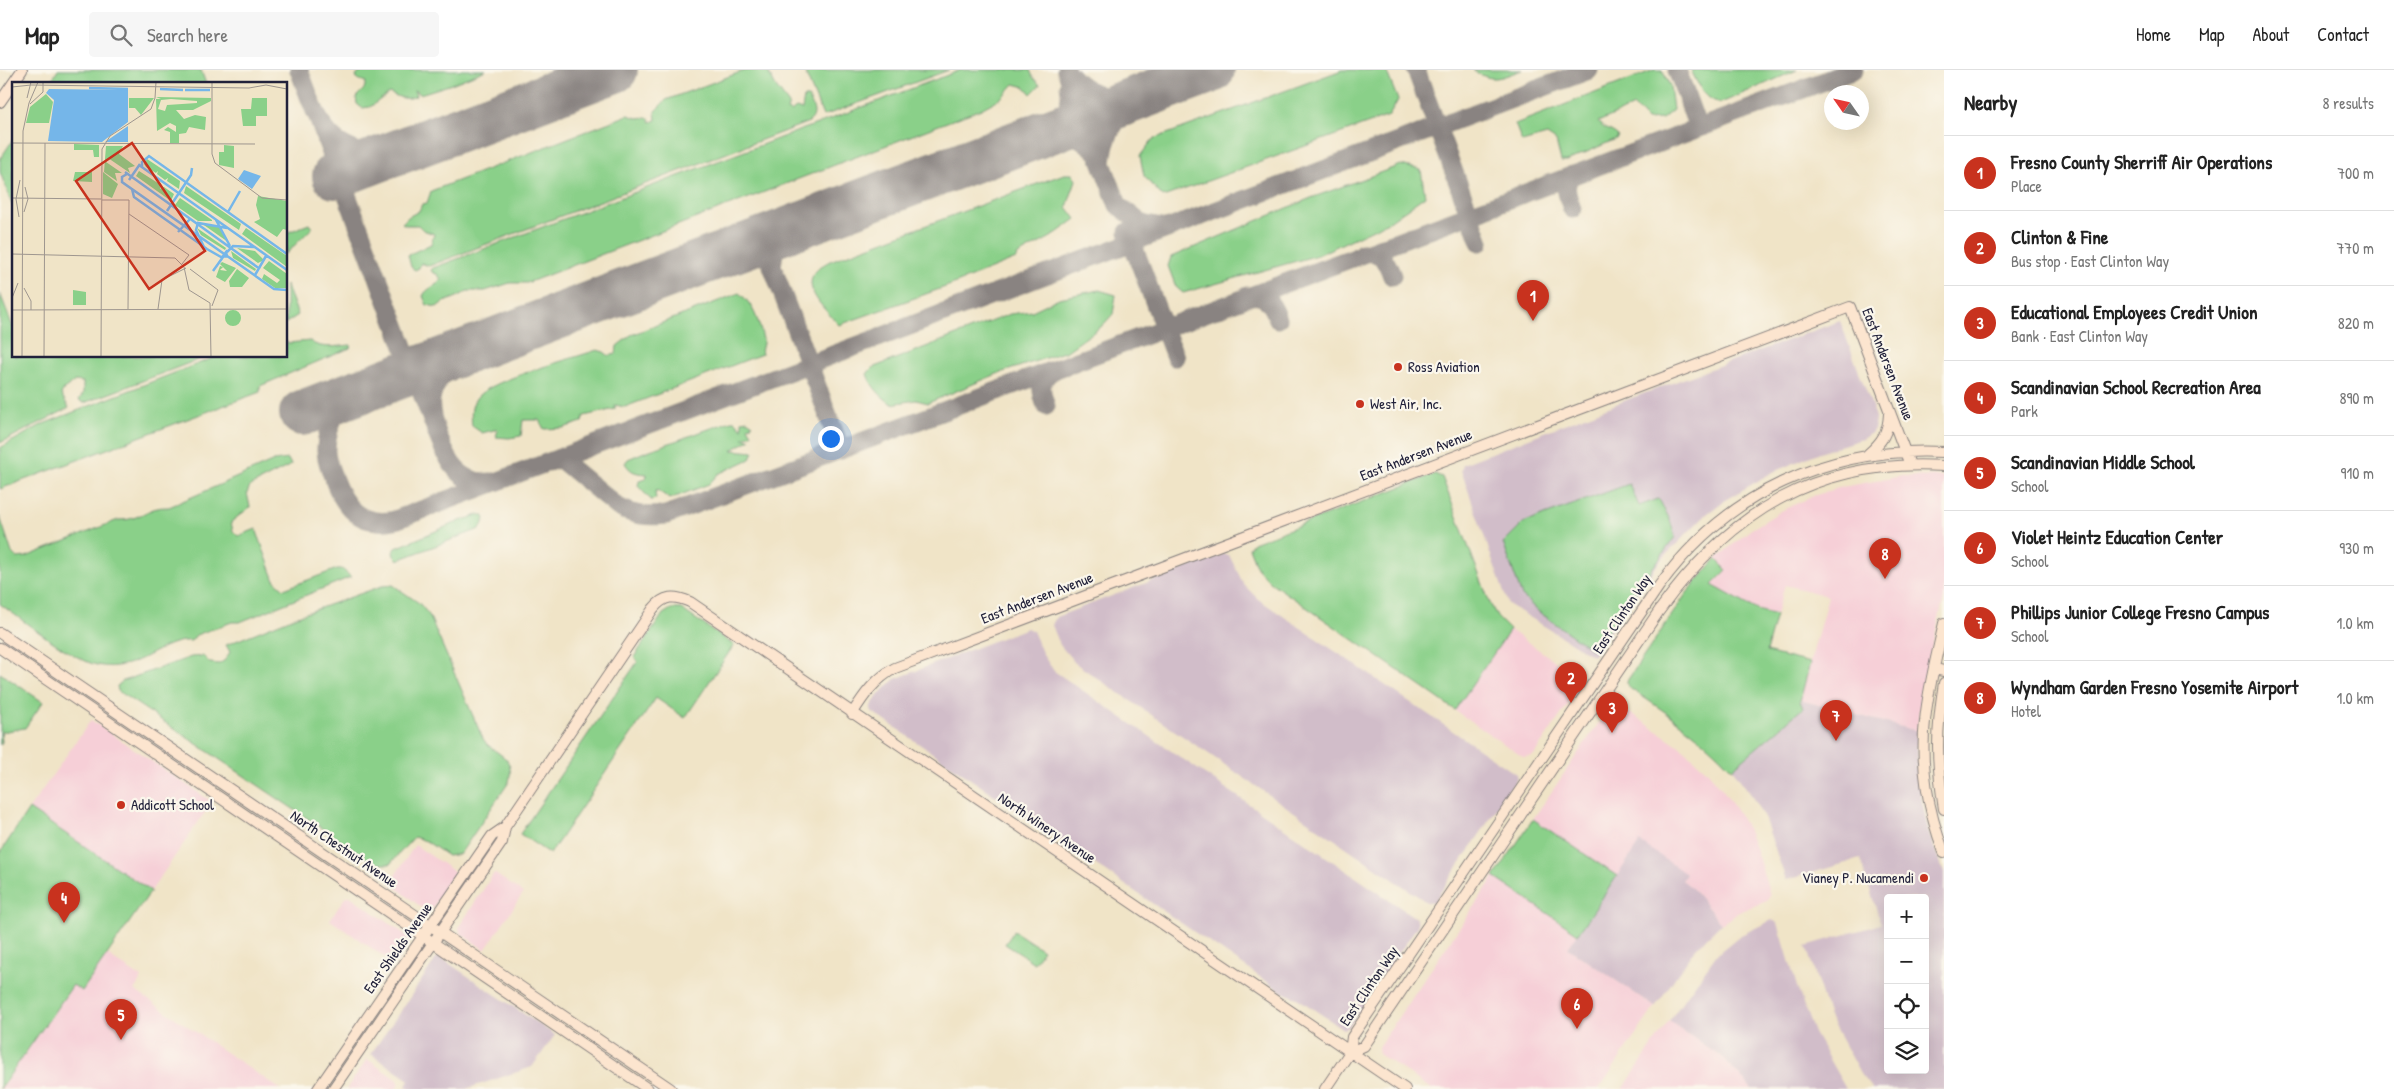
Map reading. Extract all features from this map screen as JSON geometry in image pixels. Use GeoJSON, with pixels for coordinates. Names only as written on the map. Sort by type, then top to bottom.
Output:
{"type":"FeatureCollection","features":[{"type":"Feature","properties":{"kind":"main road"},"geometry":{"type":"LineString","coordinates":[[14,82],[22,70]]}},
{"type":"Feature","properties":{"kind":"main road"},"geometry":{"type":"LineString","coordinates":[[0,102],[12,85]]}},
{"type":"Feature","properties":{"kind":"main road","name":"East Andersen Avenue"},"geometry":{"type":"LineString","coordinates":[[852,714],[874,683],[882,675],[895,668],[1850,307],[1910,465]]}},
{"type":"Feature","properties":{"kind":"main road"},"geometry":{"type":"LineString","coordinates":[[1867,455],[1880,444],[1886,434],[1889,410]]}},
{"type":"Feature","properties":{"kind":"main road","name":"East Clinton Way"},"geometry":{"type":"LineString","coordinates":[[1350,1052],[1352,1037],[1662,581],[1687,552],[1711,528],[1742,505],[1764,491],[1806,472],[1867,455],[1904,452],[1944,452]]}},
{"type":"Feature","properties":{"kind":"main road","name":"East Clinton Way"},"geometry":{"type":"LineString","coordinates":[[1350,1052],[1364,1046],[1659,611],[1685,575],[1712,547],[1757,512],[1800,490],[1857,472],[1910,465],[1944,466]]}},
{"type":"Feature","properties":{"kind":"main road"},"geometry":{"type":"LineString","coordinates":[[1712,547],[1715,533],[1764,491]]}},
{"type":"Feature","properties":{"kind":"main road","name":"North Winery Avenue"},"geometry":{"type":"LineString","coordinates":[[672,596],[690,602],[1405,1089]]}},
{"type":"Feature","properties":{"kind":"main road","name":"East Shields Avenue"},"geometry":{"type":"LineString","coordinates":[[318,1089],[492,836],[505,827],[653,609],[662,599],[672,596]]}},
{"type":"Feature","properties":{"kind":"main road"},"geometry":{"type":"LineString","coordinates":[[1944,623],[1939,670],[1925,722],[1925,764],[1929,803],[1944,852]]}},
{"type":"Feature","properties":{"kind":"main road","name":"North Chestnut Avenue"},"geometry":{"type":"LineString","coordinates":[[0,633],[671,1089]]}},
{"type":"Feature","properties":{"kind":"main road","name":"North Chestnut Avenue"},"geometry":{"type":"LineString","coordinates":[[0,648],[648,1089]]}},
{"type":"Feature","properties":{"kind":"main road"},"geometry":{"type":"LineString","coordinates":[[1944,683],[1938,722],[1937,765],[1944,809]]}},
{"type":"Feature","properties":{"kind":"main road","name":"East Shields Avenue"},"geometry":{"type":"LineString","coordinates":[[333,1089],[502,842],[505,827]]}},
{"type":"Feature","properties":{"kind":"main road"},"geometry":{"type":"LineString","coordinates":[[522,1004],[525,1000],[530,1000],[557,1019],[582,1029]]}},
{"type":"Feature","properties":{"kind":"main road"},"geometry":{"type":"LineString","coordinates":[[1326,1089],[1350,1052]]}},
{"type":"Feature","properties":{"kind":"shaded area"},"geometry":{"type":"Polygon","coordinates":[[[1840,321],[1876,417],[1875,428],[1871,433],[1862,439],[1820,452],[1773,472],[1725,500],[1703,517],[1660,561],[1593,656],[1508,604],[1461,470],[1463,464],[1629,399],[1840,321]]]}},
{"type":"Feature","properties":{"kind":"shaded area"},"geometry":{"type":"Polygon","coordinates":[[[1903,476],[1944,477],[1944,598],[1922,687],[1917,731],[1800,700],[1828,596],[1785,585],[1776,615],[1757,610],[1712,585],[1726,570],[1716,559],[1750,530],[1781,511],[1813,496],[1842,487],[1903,476]]]}},
{"type":"Feature","properties":{"kind":"shaded area"},"geometry":{"type":"Polygon","coordinates":[[[1223,554],[1229,555],[1244,585],[1258,599],[1516,774],[1517,779],[1434,902],[1428,903],[1075,663],[1060,645],[1052,625],[1056,617],[1223,554]]]}},
{"type":"Feature","properties":{"kind":"shaded area"},"geometry":{"type":"Polygon","coordinates":[[[1027,628],[1033,631],[1043,655],[1054,671],[1417,919],[1418,925],[1348,1028],[1343,1029],[1297,998],[1282,992],[871,711],[871,706],[879,694],[895,679],[1027,628]]]}},
{"type":"Feature","properties":{"kind":"shaded area"},"geometry":{"type":"Polygon","coordinates":[[[1510,630],[1581,679],[1582,684],[1533,756],[1523,757],[1454,710],[1510,630]]]}},
{"type":"Feature","properties":{"kind":"shaded area"},"geometry":{"type":"Polygon","coordinates":[[[1800,700],[1917,731],[1918,774],[1922,802],[1929,834],[1944,873],[1944,1089],[1872,1089],[1860,1074],[1829,1017],[1806,946],[1881,924],[1860,859],[1786,880],[1765,820],[1750,793],[1732,769],[1803,708],[1800,700]]]}},
{"type":"Feature","properties":{"kind":"shaded area"},"geometry":{"type":"Polygon","coordinates":[[[1617,704],[1681,747],[1707,771],[1723,790],[1745,824],[1756,850],[1770,895],[1767,901],[1743,910],[1721,924],[1692,888],[1682,880],[1686,873],[1617,876],[1533,819],[1611,705],[1617,704]]]}},
{"type":"Feature","properties":{"kind":"shaded area","name":"Addicott School"},"geometry":{"type":"Polygon","coordinates":[[[91,720],[212,802],[151,891],[29,809],[91,720]]]}},
{"type":"Feature","properties":{"kind":"shaded area"},"geometry":{"type":"Polygon","coordinates":[[[1640,842],[1686,874],[1682,880],[1692,888],[1721,924],[1694,950],[1655,1007],[1568,948],[1640,842]]]}},
{"type":"Feature","properties":{"kind":"shaded area"},"geometry":{"type":"Polygon","coordinates":[[[415,845],[455,872],[432,909],[425,910],[390,883],[415,845]]]}},
{"type":"Feature","properties":{"kind":"shaded area"},"geometry":{"type":"Polygon","coordinates":[[[494,873],[523,893],[485,950],[460,933],[459,927],[494,873]]]}},
{"type":"Feature","properties":{"kind":"shaded area"},"geometry":{"type":"Polygon","coordinates":[[[1494,877],[1578,934],[1568,948],[1655,1007],[1599,1089],[1431,1089],[1379,1054],[1378,1047],[1494,877]]]}},
{"type":"Feature","properties":{"kind":"shaded area"},"geometry":{"type":"Polygon","coordinates":[[[346,896],[350,896],[409,937],[409,943],[395,964],[330,920],[346,896]]]}},
{"type":"Feature","properties":{"kind":"shaded area"},"geometry":{"type":"Polygon","coordinates":[[[1772,920],[1778,923],[1798,990],[1814,1033],[1846,1089],[1752,1089],[1724,1059],[1669,1021],[1717,954],[1739,936],[1772,920]]]}},
{"type":"Feature","properties":{"kind":"shaded area"},"geometry":{"type":"Polygon","coordinates":[[[107,955],[142,978],[134,990],[280,1089],[1,1089],[73,985],[82,991],[107,955]]]}},
{"type":"Feature","properties":{"kind":"shaded area"},"geometry":{"type":"Polygon","coordinates":[[[438,956],[555,1035],[532,1067],[466,1089],[411,1089],[406,1086],[409,1080],[371,1054],[438,956]]]}},
{"type":"Feature","properties":{"kind":"shaded area"},"geometry":{"type":"Polygon","coordinates":[[[1669,1021],[1724,1059],[1752,1089],[1623,1089],[1669,1021]]]}},
{"type":"Feature","properties":{"kind":"shaded area"},"geometry":{"type":"Polygon","coordinates":[[[367,1059],[397,1080],[399,1084],[396,1089],[347,1089],[367,1059]]]}},
{"type":"Feature","properties":{"kind":"green space"},"geometry":{"type":"Polygon","coordinates":[[[58,70],[201,70],[205,82],[50,82],[58,70]]]}},
{"type":"Feature","properties":{"kind":"green space"},"geometry":{"type":"Polygon","coordinates":[[[363,70],[486,70],[420,94],[414,90],[416,96],[409,98],[402,98],[389,93],[370,107],[362,108],[357,104],[356,97],[364,89],[366,82],[357,79],[356,76],[363,70]]]}},
{"type":"Feature","properties":{"kind":"green space"},"geometry":{"type":"Polygon","coordinates":[[[746,70],[767,70],[776,87],[789,104],[787,110],[791,112],[796,108],[802,110],[804,97],[808,97],[814,110],[812,119],[809,122],[429,266],[421,263],[419,268],[415,270],[411,267],[408,255],[431,244],[434,234],[423,230],[418,225],[405,225],[402,223],[419,211],[422,204],[427,203],[431,191],[628,115],[637,118],[647,117],[651,122],[656,120],[655,111],[666,100],[746,70]]]}},
{"type":"Feature","properties":{"kind":"green space"},"geometry":{"type":"Polygon","coordinates":[[[804,70],[949,70],[823,116],[804,70]]]}},
{"type":"Feature","properties":{"kind":"green space"},"geometry":{"type":"Polygon","coordinates":[[[961,70],[1030,70],[1040,85],[1031,94],[1025,87],[1014,84],[1001,98],[981,109],[527,283],[510,283],[485,291],[467,291],[437,307],[427,305],[423,296],[441,279],[437,274],[433,273],[431,270],[433,268],[961,70]]]}},
{"type":"Feature","properties":{"kind":"green space"},"geometry":{"type":"Polygon","coordinates":[[[1342,70],[1386,70],[1398,100],[1389,116],[1163,197],[1144,176],[1140,156],[1153,139],[1342,70]]]}},
{"type":"Feature","properties":{"kind":"green space"},"geometry":{"type":"Polygon","coordinates":[[[1473,70],[1522,70],[1503,77],[1492,78],[1473,70]]]}},
{"type":"Feature","properties":{"kind":"green space"},"geometry":{"type":"Polygon","coordinates":[[[1654,70],[1662,70],[1670,86],[1673,110],[1662,119],[1647,120],[1634,106],[1598,122],[1618,136],[1616,139],[1567,161],[1561,161],[1556,141],[1547,135],[1522,142],[1515,124],[1654,70]]]}},
{"type":"Feature","properties":{"kind":"green space"},"geometry":{"type":"Polygon","coordinates":[[[1691,70],[1797,70],[1721,103],[1710,99],[1706,95],[1691,70]]]}},
{"type":"Feature","properties":{"kind":"green space"},"geometry":{"type":"Polygon","coordinates":[[[12,141],[12,204],[0,172],[0,159],[12,141]]]}},
{"type":"Feature","properties":{"kind":"green space"},"geometry":{"type":"Polygon","coordinates":[[[1401,165],[1421,170],[1425,196],[1388,222],[1318,255],[1183,293],[1176,287],[1168,266],[1171,257],[1311,198],[1401,165]]]}},
{"type":"Feature","properties":{"kind":"green space"},"geometry":{"type":"Polygon","coordinates":[[[1064,174],[1072,174],[1076,180],[1067,207],[1076,219],[1051,237],[1018,255],[1016,259],[951,285],[839,325],[824,309],[813,292],[811,284],[813,276],[819,268],[830,261],[1064,174]]]}},
{"type":"Feature","properties":{"kind":"green space"},"geometry":{"type":"Polygon","coordinates":[[[309,224],[312,228],[288,252],[288,232],[309,224]]]}},
{"type":"Feature","properties":{"kind":"green space"},"geometry":{"type":"Polygon","coordinates":[[[288,289],[298,315],[288,322],[288,289]]]}},
{"type":"Feature","properties":{"kind":"green space"},"geometry":{"type":"Polygon","coordinates":[[[1099,290],[1116,295],[1113,314],[1102,326],[1067,351],[997,374],[928,403],[916,400],[892,404],[877,391],[867,374],[872,368],[1010,314],[1032,311],[1059,298],[1099,290]]]}},
{"type":"Feature","properties":{"kind":"green space"},"geometry":{"type":"Polygon","coordinates":[[[0,293],[12,325],[12,358],[203,358],[84,403],[79,400],[83,394],[83,382],[75,381],[64,389],[61,394],[69,408],[0,443],[0,293]]]}},
{"type":"Feature","properties":{"kind":"green space"},"geometry":{"type":"Polygon","coordinates":[[[739,293],[752,307],[757,320],[763,339],[762,354],[625,407],[615,405],[615,409],[584,416],[582,422],[563,428],[544,429],[539,420],[523,420],[521,436],[509,438],[496,437],[498,429],[482,433],[472,426],[471,418],[475,399],[500,383],[597,350],[609,356],[616,354],[617,346],[631,335],[739,293]]]}},
{"type":"Feature","properties":{"kind":"green space"},"geometry":{"type":"Polygon","coordinates":[[[310,341],[319,346],[351,345],[350,348],[260,386],[260,392],[0,489],[0,448],[43,424],[213,358],[288,358],[288,343],[310,341]]]}},
{"type":"Feature","properties":{"kind":"green space"},"geometry":{"type":"Polygon","coordinates":[[[747,420],[753,424],[748,427],[752,434],[743,438],[751,439],[732,450],[754,452],[750,459],[718,474],[709,484],[670,499],[657,490],[655,493],[656,499],[651,500],[638,486],[639,481],[646,479],[647,474],[634,472],[625,463],[628,459],[642,453],[731,421],[735,421],[742,429],[742,421],[747,420]]]}},
{"type":"Feature","properties":{"kind":"green space"},"geometry":{"type":"Polygon","coordinates":[[[288,459],[291,465],[250,486],[247,493],[250,507],[231,522],[233,531],[238,536],[256,529],[275,581],[284,589],[337,569],[342,569],[351,577],[240,622],[232,622],[196,635],[191,641],[177,642],[134,662],[116,666],[97,665],[87,662],[48,639],[0,604],[0,517],[12,553],[17,558],[26,557],[118,520],[133,518],[161,507],[169,507],[274,461],[288,459]]]}},
{"type":"Feature","properties":{"kind":"green space"},"geometry":{"type":"Polygon","coordinates":[[[1435,474],[1442,477],[1489,601],[1497,617],[1510,630],[1455,710],[1270,582],[1257,568],[1249,548],[1253,543],[1435,474]]]}},
{"type":"Feature","properties":{"kind":"green space"},"geometry":{"type":"Polygon","coordinates":[[[1629,484],[1639,506],[1658,499],[1660,501],[1670,520],[1675,537],[1595,648],[1591,649],[1539,612],[1522,596],[1503,543],[1523,523],[1629,484]]]}},
{"type":"Feature","properties":{"kind":"green space"},"geometry":{"type":"Polygon","coordinates":[[[478,515],[483,515],[485,519],[480,529],[398,560],[394,556],[393,552],[396,548],[478,515]]]}},
{"type":"Feature","properties":{"kind":"green space"},"geometry":{"type":"Polygon","coordinates":[[[1716,559],[1727,570],[1712,585],[1757,610],[1776,615],[1766,652],[1810,663],[1800,701],[1803,708],[1732,769],[1696,735],[1628,687],[1627,681],[1686,594],[1716,559]]]}},
{"type":"Feature","properties":{"kind":"green space"},"geometry":{"type":"Polygon","coordinates":[[[393,585],[419,603],[429,615],[483,738],[488,745],[506,760],[510,768],[509,782],[460,854],[448,856],[426,841],[414,837],[390,864],[375,864],[118,691],[117,686],[123,681],[191,657],[203,656],[210,663],[219,664],[225,660],[230,652],[226,645],[292,618],[382,586],[393,585]]]}},
{"type":"Feature","properties":{"kind":"green space"},"geometry":{"type":"Polygon","coordinates":[[[671,609],[681,609],[734,645],[685,718],[656,698],[550,854],[520,834],[638,661],[634,657],[663,614],[671,609]]]}},
{"type":"Feature","properties":{"kind":"green space"},"geometry":{"type":"Polygon","coordinates":[[[0,673],[43,702],[25,728],[1,732],[2,742],[0,745],[0,673]]]}},
{"type":"Feature","properties":{"kind":"green space"},"geometry":{"type":"Polygon","coordinates":[[[29,809],[151,891],[82,991],[73,985],[0,1089],[0,853],[29,809]]]}},
{"type":"Feature","properties":{"kind":"green space"},"geometry":{"type":"Polygon","coordinates":[[[1533,819],[1617,876],[1578,934],[1494,877],[1533,819]]]}},
{"type":"Feature","properties":{"kind":"green space"},"geometry":{"type":"Polygon","coordinates":[[[1014,931],[1043,950],[1034,963],[1005,944],[1014,931]]]}},
{"type":"Feature","properties":{"kind":"taxiway"},"geometry":{"type":"LineString","coordinates":[[299,70],[318,118],[326,130],[347,147],[383,157]]}},
{"type":"Feature","properties":{"kind":"taxiway"},"geometry":{"type":"LineString","coordinates":[[1066,70],[1118,205],[1142,224],[1166,229]]}},
{"type":"Feature","properties":{"kind":"taxiway"},"geometry":{"type":"LineString","coordinates":[[1416,70],[1480,242]]}},
{"type":"Feature","properties":{"kind":"taxiway"},"geometry":{"type":"LineString","coordinates":[[348,395],[333,420],[328,433],[326,448],[328,463],[337,488],[348,506],[363,518],[372,521],[395,520],[1589,70]]}},
{"type":"Feature","properties":{"kind":"taxiway"},"geometry":{"type":"LineString","coordinates":[[1677,70],[1698,128]]}},
{"type":"Feature","properties":{"kind":"taxiway"},"geometry":{"type":"LineString","coordinates":[[559,458],[618,507],[642,515],[666,515],[1854,70]]}},
{"type":"Feature","properties":{"kind":"taxiway"},"geometry":{"type":"LineString","coordinates":[[1069,74],[1091,92],[1109,98],[1138,98]]}},
{"type":"Feature","properties":{"kind":"taxiway"},"geometry":{"type":"LineString","coordinates":[[1047,132],[1068,107],[1070,100],[1069,86]]}},
{"type":"Feature","properties":{"kind":"taxiway"},"geometry":{"type":"LineString","coordinates":[[1102,163],[1103,153],[1113,127],[1138,98]]}},
{"type":"Feature","properties":{"kind":"taxiway"},"geometry":{"type":"LineString","coordinates":[[319,121],[433,423]]}},
{"type":"Feature","properties":{"kind":"taxiway"},"geometry":{"type":"LineString","coordinates":[[1047,132],[1068,133],[1086,142],[1097,152]]}},
{"type":"Feature","properties":{"kind":"taxiway"},"geometry":{"type":"LineString","coordinates":[[1572,175],[1567,183],[1572,209]]}},
{"type":"Feature","properties":{"kind":"taxiway"},"geometry":{"type":"LineString","coordinates":[[791,228],[775,247],[772,266],[841,450]]}},
{"type":"Feature","properties":{"kind":"taxiway"},"geometry":{"type":"LineString","coordinates":[[1128,232],[1175,357]]}},
{"type":"Feature","properties":{"kind":"taxiway"},"geometry":{"type":"LineString","coordinates":[[1362,253],[1374,253],[1382,257],[1392,276]]}},
{"type":"Feature","properties":{"kind":"taxiway"},"geometry":{"type":"LineString","coordinates":[[1247,296],[1254,295],[1267,300],[1278,319]]}},
{"type":"Feature","properties":{"kind":"taxiway"},"geometry":{"type":"LineString","coordinates":[[471,349],[452,364],[441,376],[433,391],[431,413],[446,455],[457,470],[471,480],[491,482]]}},
{"type":"Feature","properties":{"kind":"taxiway"},"geometry":{"type":"LineString","coordinates":[[1046,406],[1042,395],[1043,380],[1056,369]]}},
{"type":"Feature","properties":{"kind":"runway"},"geometry":{"type":"LineString","coordinates":[[335,176],[615,70]]}},
{"type":"Feature","properties":{"kind":"runway"},"geometry":{"type":"LineString","coordinates":[[302,413],[1212,70]]}},
{"type":"Feature","properties":{"kind":"place","name":"Fresno County Sherriff Air Operations"},"geometry":{"type":"Point","coordinates":[1533,321]}},
{"type":"Feature","properties":{"kind":"place","name":"Ross Aviation"},"geometry":{"type":"Point","coordinates":[1398,367]}},
{"type":"Feature","properties":{"kind":"place","name":"West Air, Inc."},"geometry":{"type":"Point","coordinates":[1360,404]}},
{"type":"Feature","properties":{"kind":"place","name":"Wyndham Garden Fresno Yosemite Airport"},"geometry":{"type":"Point","coordinates":[1885,579]}},
{"type":"Feature","properties":{"kind":"place","name":"Clinton & Fine"},"geometry":{"type":"Point","coordinates":[1571,703]}},
{"type":"Feature","properties":{"kind":"place","name":"Educational Employees Credit Union"},"geometry":{"type":"Point","coordinates":[1612,733]}},
{"type":"Feature","properties":{"kind":"place","name":"Phillips Junior College Fresno Campus"},"geometry":{"type":"Point","coordinates":[1836,741]}},
{"type":"Feature","properties":{"kind":"place","name":"Addicott School"},"geometry":{"type":"Point","coordinates":[121,805]}},
{"type":"Feature","properties":{"kind":"place","name":"Vianey P. Nucamendi"},"geometry":{"type":"Point","coordinates":[1924,878]}},
{"type":"Feature","properties":{"kind":"place","name":"Scandinavian School Recreation Area"},"geometry":{"type":"Point","coordinates":[64,923]}},
{"type":"Feature","properties":{"kind":"place","name":"Violet Heintz Education Center"},"geometry":{"type":"Point","coordinates":[1577,1029]}},
{"type":"Feature","properties":{"kind":"place","name":"Scandinavian Middle School"},"geometry":{"type":"Point","coordinates":[121,1040]}}]}
